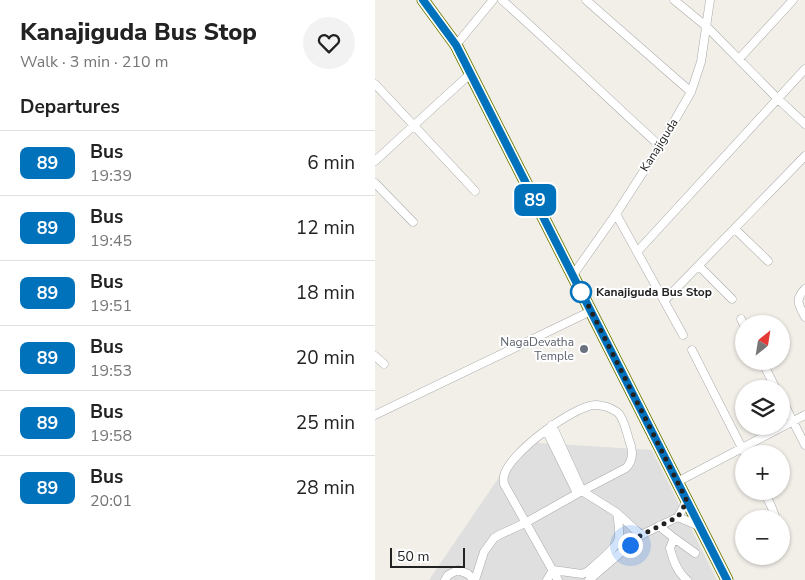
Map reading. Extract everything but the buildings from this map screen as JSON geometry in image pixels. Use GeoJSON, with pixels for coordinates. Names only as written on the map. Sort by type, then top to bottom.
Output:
{"type":"FeatureCollection","features":[{"type":"Feature","properties":{"kind":"main road"},"geometry":{"type":"LineString","coordinates":[[423,0],[456,45],[727,580]]}},
{"type":"Feature","properties":{"kind":"street"},"geometry":{"type":"LineString","coordinates":[[456,45],[493,0]]}},
{"type":"Feature","properties":{"kind":"street"},"geometry":{"type":"LineString","coordinates":[[502,0],[660,146]]}},
{"type":"Feature","properties":{"kind":"street"},"geometry":{"type":"LineString","coordinates":[[586,0],[691,92]]}},
{"type":"Feature","properties":{"kind":"street"},"geometry":{"type":"LineString","coordinates":[[674,0],[707,27],[805,124]]}},
{"type":"Feature","properties":{"kind":"street","name":"Kanajiguda"},"geometry":{"type":"LineString","coordinates":[[573,275],[616,214],[660,146],[691,92],[701,62],[710,0]]}},
{"type":"Feature","properties":{"kind":"street"},"geometry":{"type":"LineString","coordinates":[[739,59],[793,0]]}},
{"type":"Feature","properties":{"kind":"street"},"geometry":{"type":"LineString","coordinates":[[637,252],[805,69]]}},
{"type":"Feature","properties":{"kind":"street"},"geometry":{"type":"LineString","coordinates":[[375,161],[470,74]]}},
{"type":"Feature","properties":{"kind":"street"},"geometry":{"type":"LineString","coordinates":[[375,84],[475,191]]}},
{"type":"Feature","properties":{"kind":"street"},"geometry":{"type":"LineString","coordinates":[[664,301],[805,156]]}},
{"type":"Feature","properties":{"kind":"street"},"geometry":{"type":"LineString","coordinates":[[375,183],[413,222]]}},
{"type":"Feature","properties":{"kind":"street"},"geometry":{"type":"LineString","coordinates":[[616,214],[683,335]]}},
{"type":"Feature","properties":{"kind":"street"},"geometry":{"type":"LineString","coordinates":[[735,229],[768,261]]}},
{"type":"Feature","properties":{"kind":"street"},"geometry":{"type":"LineString","coordinates":[[699,266],[732,299]]}},
{"type":"Feature","properties":{"kind":"street"},"geometry":{"type":"LineString","coordinates":[[805,289],[799,295],[798,302],[805,316]]}},
{"type":"Feature","properties":{"kind":"street"},"geometry":{"type":"LineString","coordinates":[[375,416],[591,311]]}},
{"type":"Feature","properties":{"kind":"street"},"geometry":{"type":"LineString","coordinates":[[692,350],[740,445]]}},
{"type":"Feature","properties":{"kind":"street"},"geometry":{"type":"LineString","coordinates":[[375,356],[384,364]]}},
{"type":"Feature","properties":{"kind":"street"},"geometry":{"type":"LineString","coordinates":[[445,580],[449,575],[458,570],[468,574],[475,580],[484,552],[493,538],[525,523],[629,465],[633,454],[631,446],[620,415],[609,407],[596,405],[585,407],[549,428],[523,449],[509,466],[504,476],[504,484],[525,523],[558,580]]}},
{"type":"Feature","properties":{"kind":"street"},"geometry":{"type":"LineString","coordinates":[[790,415],[805,445]]}},
{"type":"Feature","properties":{"kind":"street"},"geometry":{"type":"LineString","coordinates":[[753,445],[805,415]]}},
{"type":"Feature","properties":{"kind":"street"},"geometry":{"type":"LineString","coordinates":[[549,428],[580,492],[617,513],[641,535]]}},
{"type":"Feature","properties":{"kind":"street"},"geometry":{"type":"LineString","coordinates":[[677,482],[735,455]]}},
{"type":"Feature","properties":{"kind":"street"},"geometry":{"type":"LineString","coordinates":[[594,578],[641,535],[678,517],[687,501]]}},
{"type":"Feature","properties":{"kind":"street"},"geometry":{"type":"LineString","coordinates":[[553,570],[582,574],[587,572],[617,544],[619,534],[617,513]]}},
{"type":"Feature","properties":{"kind":"street"},"geometry":{"type":"LineString","coordinates":[[678,517],[699,526]]}},
{"type":"Feature","properties":{"kind":"street"},"geometry":{"type":"LineString","coordinates":[[659,526],[695,553]]}},
{"type":"Feature","properties":{"kind":"street"},"geometry":{"type":"LineString","coordinates":[[674,538],[670,548],[678,569],[687,580]]}},
{"type":"Feature","properties":{"kind":"street"},"geometry":{"type":"LineString","coordinates":[[547,580],[553,570]]}},
{"type":"Feature","properties":{"kind":"shaded area"},"geometry":{"type":"Polygon","coordinates":[[[523,442],[652,450],[717,580],[429,580],[523,442]]]}},
{"type":"Feature","properties":{"kind":"bus line","name":"89"},"geometry":{"type":"LineString","coordinates":[[423,0],[456,45],[727,580]]}},
{"type":"Feature","properties":{"kind":"place","name":"Kanajiguda Bus Stop"},"geometry":{"type":"Point","coordinates":[581,292]}},
{"type":"Feature","properties":{"kind":"place","name":"NagaDevatha Temple"},"geometry":{"type":"Point","coordinates":[584,349]}},
{"type":"Feature","properties":{"kind":"route"},"geometry":{"type":"LineString","coordinates":[[581,292],[579,287],[687,501],[678,517],[641,535],[630,545]]}}]}
